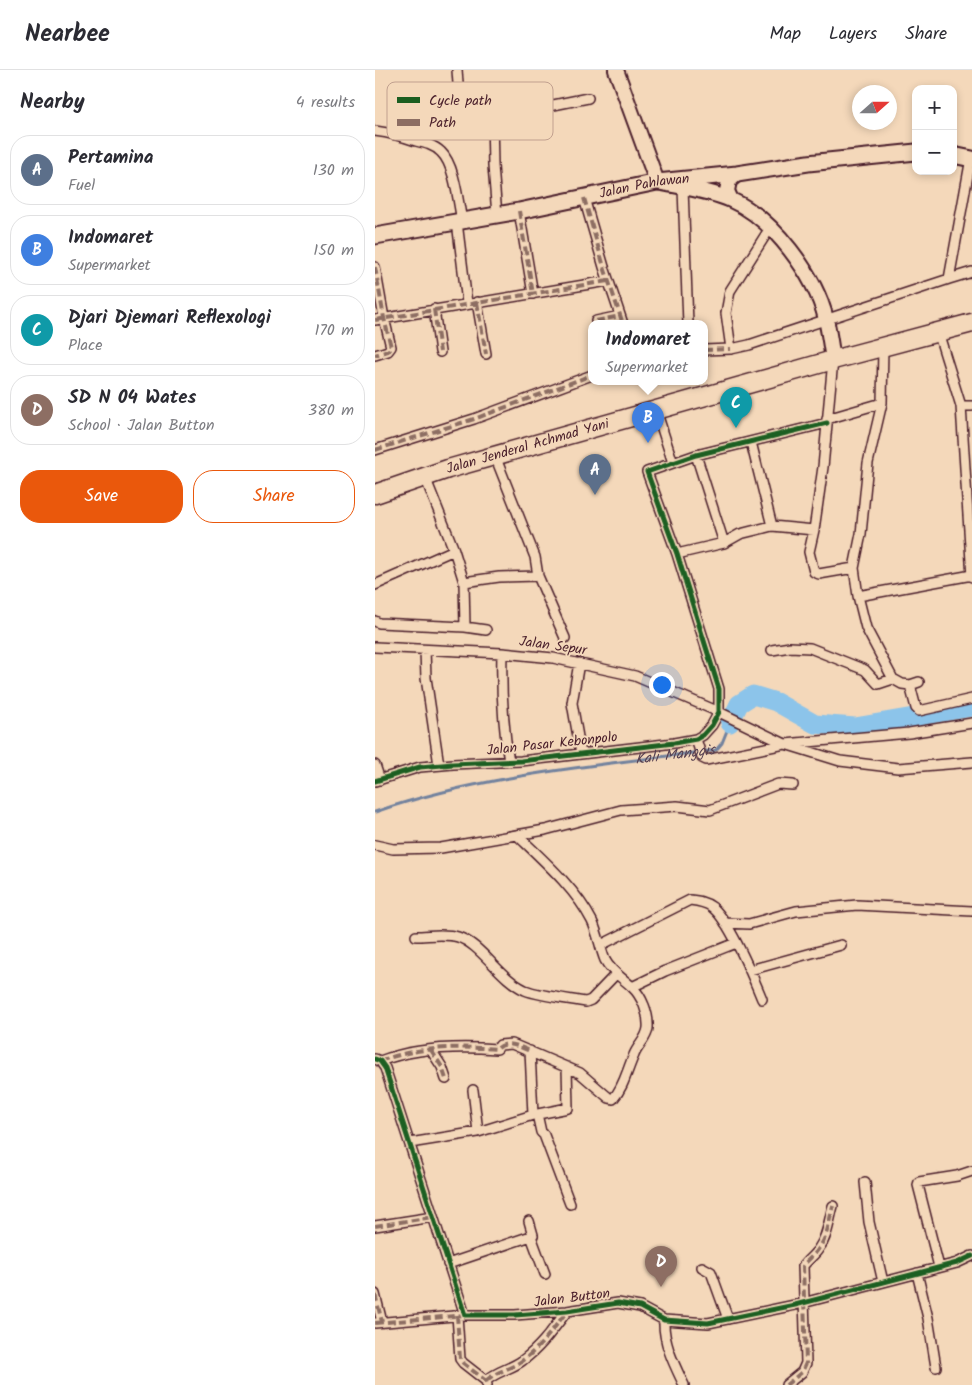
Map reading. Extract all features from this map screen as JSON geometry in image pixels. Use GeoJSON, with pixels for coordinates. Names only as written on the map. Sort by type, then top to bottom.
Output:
{"type":"FeatureCollection","features":[{"type":"Feature","properties":{"kind":"highway","name":"Jalan Jenderal Achmad Yani"},"geometry":{"type":"LineString","coordinates":[[375,494],[495,456],[833,360],[972,323]]}},
{"type":"Feature","properties":{"kind":"main road"},"geometry":{"type":"LineString","coordinates":[[616,70],[657,182],[731,200],[757,216],[783,240],[803,268],[826,319],[833,360]]}},
{"type":"Feature","properties":{"kind":"main road","name":"Jalan Pahlawan"},"geometry":{"type":"LineString","coordinates":[[375,236],[519,211],[657,182],[912,152]]}},
{"type":"Feature","properties":{"kind":"main road"},"geometry":{"type":"LineString","coordinates":[[957,156],[971,159]]}},
{"type":"Feature","properties":{"kind":"main road"},"geometry":{"type":"LineString","coordinates":[[731,200],[727,186],[729,181],[737,174]]}},
{"type":"Feature","properties":{"kind":"street"},"geometry":{"type":"LineString","coordinates":[[553,105],[588,98]]}},
{"type":"Feature","properties":{"kind":"street"},"geometry":{"type":"LineString","coordinates":[[414,140],[433,146],[442,152],[453,177],[460,221],[467,303]]}},
{"type":"Feature","properties":{"kind":"street"},"geometry":{"type":"LineString","coordinates":[[492,140],[497,215]]}},
{"type":"Feature","properties":{"kind":"street"},"geometry":{"type":"LineString","coordinates":[[949,279],[971,159]]}},
{"type":"Feature","properties":{"kind":"street"},"geometry":{"type":"LineString","coordinates":[[683,188],[688,320]]}},
{"type":"Feature","properties":{"kind":"street"},"geometry":{"type":"LineString","coordinates":[[584,198],[621,320]]}},
{"type":"Feature","properties":{"kind":"street"},"geometry":{"type":"LineString","coordinates":[[519,211],[533,294]]}},
{"type":"Feature","properties":{"kind":"street"},"geometry":{"type":"LineString","coordinates":[[731,349],[726,313],[730,290],[770,228]]}},
{"type":"Feature","properties":{"kind":"street"},"geometry":{"type":"LineString","coordinates":[[375,267],[379,319],[391,347],[388,352],[375,355]]}},
{"type":"Feature","properties":{"kind":"street"},"geometry":{"type":"LineString","coordinates":[[708,350],[731,349],[749,345],[972,272]]}},
{"type":"Feature","properties":{"kind":"street"},"geometry":{"type":"LineString","coordinates":[[379,319],[608,281]]}},
{"type":"Feature","properties":{"kind":"street"},"geometry":{"type":"LineString","coordinates":[[477,302],[486,354]]}},
{"type":"Feature","properties":{"kind":"street"},"geometry":{"type":"LineString","coordinates":[[434,309],[439,352]]}},
{"type":"Feature","properties":{"kind":"street"},"geometry":{"type":"LineString","coordinates":[[858,596],[972,576],[969,493],[961,406],[938,332]]}},
{"type":"Feature","properties":{"kind":"street"},"geometry":{"type":"LineString","coordinates":[[883,347],[882,403],[868,463],[861,534],[854,568],[858,596],[866,628],[893,679],[902,684],[915,684],[916,708],[919,711],[972,699]]}},
{"type":"Feature","properties":{"kind":"street"},"geometry":{"type":"LineString","coordinates":[[833,360],[827,421],[809,552],[814,572],[819,574],[854,568]]}},
{"type":"Feature","properties":{"kind":"street"},"geometry":{"type":"LineString","coordinates":[[375,450],[474,419],[588,376]]}},
{"type":"Feature","properties":{"kind":"street"},"geometry":{"type":"LineString","coordinates":[[882,403],[827,421],[696,455],[647,472],[677,554],[719,689],[722,714],[696,741],[702,758],[706,760],[785,744],[909,733],[972,723]]}},
{"type":"Feature","properties":{"kind":"street"},"geometry":{"type":"LineString","coordinates":[[961,406],[972,406]]}},
{"type":"Feature","properties":{"kind":"street"},"geometry":{"type":"LineString","coordinates":[[656,410],[673,463]]}},
{"type":"Feature","properties":{"kind":"street"},"geometry":{"type":"LineString","coordinates":[[751,442],[772,526]]}},
{"type":"Feature","properties":{"kind":"street"},"geometry":{"type":"LineString","coordinates":[[696,455],[724,543]]}},
{"type":"Feature","properties":{"kind":"street"},"geometry":{"type":"LineString","coordinates":[[495,456],[535,557],[538,576],[565,638]]}},
{"type":"Feature","properties":{"kind":"street"},"geometry":{"type":"LineString","coordinates":[[425,477],[454,550],[464,582],[465,627]]}},
{"type":"Feature","properties":{"kind":"street"},"geometry":{"type":"LineString","coordinates":[[677,554],[724,543],[740,534],[772,526],[813,530]]}},
{"type":"Feature","properties":{"kind":"street"},"geometry":{"type":"LineString","coordinates":[[375,585],[454,550]]}},
{"type":"Feature","properties":{"kind":"street"},"geometry":{"type":"LineString","coordinates":[[464,582],[499,577],[538,576]]}},
{"type":"Feature","properties":{"kind":"street"},"geometry":{"type":"LineString","coordinates":[[375,620],[379,623],[465,627],[486,630]]}},
{"type":"Feature","properties":{"kind":"street","name":"Jalan Sepur"},"geometry":{"type":"LineString","coordinates":[[375,647],[502,653],[553,658],[635,676],[785,744],[840,761],[899,768],[972,762]]}},
{"type":"Feature","properties":{"kind":"street"},"geometry":{"type":"LineString","coordinates":[[772,650],[790,647],[810,648],[865,670],[878,684],[893,679]]}},
{"type":"Feature","properties":{"kind":"street"},"geometry":{"type":"LineString","coordinates":[[425,650],[426,678],[439,765]]}},
{"type":"Feature","properties":{"kind":"street"},"geometry":{"type":"LineString","coordinates":[[502,653],[503,716],[509,762]]}},
{"type":"Feature","properties":{"kind":"street"},"geometry":{"type":"LineString","coordinates":[[579,663],[572,703],[581,754]]}},
{"type":"Feature","properties":{"kind":"street","name":"Jalan Pasar Kebonpolo"},"geometry":{"type":"LineString","coordinates":[[377,780],[420,768],[439,765],[509,762],[696,741]]}},
{"type":"Feature","properties":{"kind":"street"},"geometry":{"type":"LineString","coordinates":[[375,765],[377,780]]}},
{"type":"Feature","properties":{"kind":"street"},"geometry":{"type":"LineString","coordinates":[[375,844],[393,849],[441,848],[517,835],[621,810],[677,806],[710,810],[778,784],[793,785]]}},
{"type":"Feature","properties":{"kind":"street"},"geometry":{"type":"LineString","coordinates":[[517,835],[558,875],[574,895],[591,920],[605,960],[616,974],[632,987],[645,1008],[648,1028],[635,1052],[616,1096],[613,1099],[609,1098],[593,1086],[586,1077],[567,1067],[531,1051],[508,1044],[500,1045],[497,1049],[474,1047],[407,1052],[378,1060],[385,1068],[447,1264],[461,1315],[460,1359],[463,1363],[487,1383],[494,1375],[524,1360],[536,1350],[567,1311]]}},
{"type":"Feature","properties":{"kind":"street"},"geometry":{"type":"LineString","coordinates":[[601,945],[690,900],[701,901],[713,907],[725,923],[750,970],[762,1000]]}},
{"type":"Feature","properties":{"kind":"street"},"geometry":{"type":"LineString","coordinates":[[725,923],[749,924],[796,910],[857,905],[972,911]]}},
{"type":"Feature","properties":{"kind":"street"},"geometry":{"type":"LineString","coordinates":[[632,987],[735,940],[749,924]]}},
{"type":"Feature","properties":{"kind":"street"},"geometry":{"type":"LineString","coordinates":[[416,936],[447,935],[463,939],[475,947],[500,973],[517,985],[530,991],[586,1002],[591,1000],[616,974]]}},
{"type":"Feature","properties":{"kind":"street"},"geometry":{"type":"LineString","coordinates":[[750,970],[841,944]]}},
{"type":"Feature","properties":{"kind":"street"},"geometry":{"type":"LineString","coordinates":[[431,1050],[442,1067],[446,1079]]}},
{"type":"Feature","properties":{"kind":"street"},"geometry":{"type":"LineString","coordinates":[[531,1051],[535,1115],[541,1132],[545,1135],[570,1204]]}},
{"type":"Feature","properties":{"kind":"street"},"geometry":{"type":"LineString","coordinates":[[410,1143],[478,1132],[535,1115],[568,1108],[567,1067]]}},
{"type":"Feature","properties":{"kind":"street"},"geometry":{"type":"LineString","coordinates":[[473,1090],[478,1132]]}},
{"type":"Feature","properties":{"kind":"street"},"geometry":{"type":"LineString","coordinates":[[939,1267],[918,1185],[919,1182],[957,1176],[972,1171]]}},
{"type":"Feature","properties":{"kind":"street"},"geometry":{"type":"LineString","coordinates":[[865,1182],[869,1222],[883,1282]]}},
{"type":"Feature","properties":{"kind":"street"},"geometry":{"type":"LineString","coordinates":[[786,1385],[802,1372],[806,1363],[806,1302],[803,1266],[818,1250],[825,1237],[833,1206]]}},
{"type":"Feature","properties":{"kind":"street"},"geometry":{"type":"LineString","coordinates":[[375,1226],[433,1216]]}},
{"type":"Feature","properties":{"kind":"street"},"geometry":{"type":"LineString","coordinates":[[529,1220],[533,1235],[531,1236],[545,1274]]}},
{"type":"Feature","properties":{"kind":"street"},"geometry":{"type":"LineString","coordinates":[[447,1264],[531,1236]]}},
{"type":"Feature","properties":{"kind":"street","name":"Jalan Button"},"geometry":{"type":"LineString","coordinates":[[379,1322],[461,1315],[515,1316],[567,1311],[618,1303],[640,1306],[664,1320],[708,1323],[806,1302],[957,1263],[972,1256]]}},
{"type":"Feature","properties":{"kind":"street"},"geometry":{"type":"LineString","coordinates":[[702,1267],[711,1272],[728,1319]]}},
{"type":"Feature","properties":{"kind":"street"},"geometry":{"type":"LineString","coordinates":[[917,1273],[928,1318],[936,1367]]}},
{"type":"Feature","properties":{"kind":"street"},"geometry":{"type":"LineString","coordinates":[[375,1294],[379,1322]]}},
{"type":"Feature","properties":{"kind":"street"},"geometry":{"type":"LineString","coordinates":[[664,1320],[664,1333],[670,1353],[684,1385]]}},
{"type":"Feature","properties":{"kind":"waterway","name":"Kali Manggis"},"geometry":{"type":"LineString","coordinates":[[730,723],[739,704],[753,695],[776,702],[815,724],[855,727],[972,707]]}},
{"type":"Feature","properties":{"kind":"waterway","name":"Kali Manggis"},"geometry":{"type":"LineString","coordinates":[[375,812],[459,788],[544,772],[716,750],[722,743],[730,723]]}},
{"type":"Feature","properties":{"kind":"marked path"},"geometry":{"type":"LineString","coordinates":[[584,198],[622,320]]}},
{"type":"Feature","properties":{"kind":"marked path"},"geometry":{"type":"LineString","coordinates":[[519,211],[533,294]]}},
{"type":"Feature","properties":{"kind":"marked path"},"geometry":{"type":"LineString","coordinates":[[375,267],[391,347],[388,351],[375,355]]}},
{"type":"Feature","properties":{"kind":"marked path"},"geometry":{"type":"LineString","coordinates":[[375,320],[608,281]]}},
{"type":"Feature","properties":{"kind":"marked path"},"geometry":{"type":"LineString","coordinates":[[477,302],[486,354]]}},
{"type":"Feature","properties":{"kind":"marked path"},"geometry":{"type":"LineString","coordinates":[[434,309],[440,352]]}},
{"type":"Feature","properties":{"kind":"marked path"},"geometry":{"type":"LineString","coordinates":[[601,320],[620,316]]}},
{"type":"Feature","properties":{"kind":"marked path"},"geometry":{"type":"LineString","coordinates":[[708,350],[731,349]]}},
{"type":"Feature","properties":{"kind":"marked path"},"geometry":{"type":"LineString","coordinates":[[375,450],[474,419],[588,376]]}},
{"type":"Feature","properties":{"kind":"marked path"},"geometry":{"type":"LineString","coordinates":[[380,1061],[423,1050],[497,1049],[509,1044],[530,1051]]}},
{"type":"Feature","properties":{"kind":"marked path"},"geometry":{"type":"LineString","coordinates":[[431,1050],[442,1067],[446,1079]]}},
{"type":"Feature","properties":{"kind":"marked path"},"geometry":{"type":"LineString","coordinates":[[786,1385],[802,1372],[806,1363],[803,1266],[816,1253],[822,1243],[833,1206]]}},
{"type":"Feature","properties":{"kind":"marked path"},"geometry":{"type":"LineString","coordinates":[[375,1226],[433,1217]]}},
{"type":"Feature","properties":{"kind":"marked path"},"geometry":{"type":"LineString","coordinates":[[375,1294],[382,1322]]}},
{"type":"Feature","properties":{"kind":"marked path"},"geometry":{"type":"LineString","coordinates":[[486,1381],[530,1355],[567,1311]]}},
{"type":"Feature","properties":{"kind":"marked path"},"geometry":{"type":"LineString","coordinates":[[457,1315],[460,1359],[486,1381],[487,1385]]}},
{"type":"Feature","properties":{"kind":"marked path"},"geometry":{"type":"LineString","coordinates":[[375,1323],[465,1315]]}},
{"type":"Feature","properties":{"kind":"cycle path"},"geometry":{"type":"LineString","coordinates":[[375,781],[420,767],[521,761],[674,743],[696,739],[703,735],[712,725],[719,712],[719,689],[677,554],[647,472],[696,455],[827,423]]}},
{"type":"Feature","properties":{"kind":"cycle path"},"geometry":{"type":"LineString","coordinates":[[375,1059],[380,1061],[385,1068],[465,1315],[515,1315],[567,1311],[618,1303],[640,1307],[664,1320],[708,1323],[795,1305],[957,1263],[972,1256]]}},
{"type":"Feature","properties":{"kind":"place","name":"Djari Djemari Reflexologi"},"geometry":{"type":"Point","coordinates":[736,428]}},
{"type":"Feature","properties":{"kind":"place","name":"Indomaret"},"geometry":{"type":"Point","coordinates":[648,443]}},
{"type":"Feature","properties":{"kind":"place","name":"Pertamina"},"geometry":{"type":"Point","coordinates":[595,495]}},
{"type":"Feature","properties":{"kind":"place","name":"SD N 04 Wates"},"geometry":{"type":"Point","coordinates":[661,1287]}}]}
